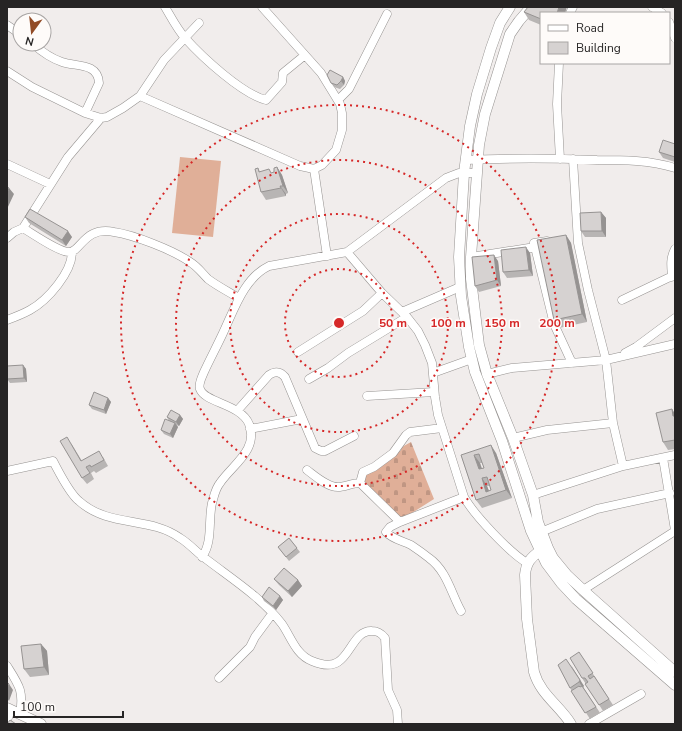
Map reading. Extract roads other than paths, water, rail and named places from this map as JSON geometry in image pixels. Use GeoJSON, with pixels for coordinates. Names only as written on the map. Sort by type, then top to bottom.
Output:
{"type":"FeatureCollection","features":[{"type":"Feature","properties":{"kind":"main road"},"geometry":{"type":"LineString","coordinates":[[510,7],[500,23],[483,72],[474,106],[465,160],[459,257],[460,287],[463,315],[472,359],[479,385],[502,441],[531,531],[552,572],[576,599],[675,685]]}},
{"type":"Feature","properties":{"kind":"main road"},"geometry":{"type":"LineString","coordinates":[[531,7],[518,20],[510,34],[485,114],[477,160],[471,257],[471,279],[476,328],[487,374],[513,438],[532,496],[538,522],[553,558],[567,575],[583,590],[675,672]]}},
{"type":"Feature","properties":{"kind":"main road"},"geometry":{"type":"LineString","coordinates":[[540,551],[532,556],[527,563],[525,575],[526,605],[534,672],[536,680],[543,692],[562,711],[571,724]]}},
{"type":"Feature","properties":{"kind":"main road"},"geometry":{"type":"LineString","coordinates":[[13,711],[41,724]]}},
{"type":"Feature","properties":{"kind":"street"},"geometry":{"type":"LineString","coordinates":[[165,7],[184,37],[213,66],[244,89],[260,98],[266,100],[282,82],[283,73],[305,55]]}},
{"type":"Feature","properties":{"kind":"street"},"geometry":{"type":"LineString","coordinates":[[140,96],[300,166],[314,169],[322,165],[336,150],[338,142],[342,122],[342,113],[338,100],[321,73],[262,7]]}},
{"type":"Feature","properties":{"kind":"street"},"geometry":{"type":"LineString","coordinates":[[338,100],[349,88],[387,14]]}},
{"type":"Feature","properties":{"kind":"street"},"geometry":{"type":"LineString","coordinates":[[8,74],[85,113],[101,118],[107,117],[140,96],[164,60],[184,37],[199,23]]}},
{"type":"Feature","properties":{"kind":"street"},"geometry":{"type":"LineString","coordinates":[[670,25],[675,38]]}},
{"type":"Feature","properties":{"kind":"street"},"geometry":{"type":"LineString","coordinates":[[43,52],[49,57],[68,64],[84,66],[96,73],[99,83],[85,113]]}},
{"type":"Feature","properties":{"kind":"street"},"geometry":{"type":"LineString","coordinates":[[559,64],[557,104],[560,159]]}},
{"type":"Feature","properties":{"kind":"street"},"geometry":{"type":"LineString","coordinates":[[7,238],[14,232],[23,228],[74,149],[101,118]]}},
{"type":"Feature","properties":{"kind":"street"},"geometry":{"type":"LineString","coordinates":[[465,160],[573,159],[651,162],[675,168]]}},
{"type":"Feature","properties":{"kind":"street"},"geometry":{"type":"LineString","coordinates":[[573,159],[574,237],[606,360],[612,423],[623,466]]}},
{"type":"Feature","properties":{"kind":"street"},"geometry":{"type":"LineString","coordinates":[[7,164],[50,184]]}},
{"type":"Feature","properties":{"kind":"street"},"geometry":{"type":"LineString","coordinates":[[314,169],[327,256]]}},
{"type":"Feature","properties":{"kind":"street"},"geometry":{"type":"LineString","coordinates":[[202,556],[207,549],[211,506],[216,491],[219,484],[239,463],[246,451],[251,436],[249,424],[245,418],[237,411],[204,394],[200,389],[200,384],[204,372],[239,298],[248,284],[264,268],[275,264],[347,252],[446,178],[458,173],[476,173]]}},
{"type":"Feature","properties":{"kind":"street"},"geometry":{"type":"LineString","coordinates":[[23,228],[60,249],[72,252]]}},
{"type":"Feature","properties":{"kind":"street"},"geometry":{"type":"LineString","coordinates":[[7,320],[36,306],[60,282],[70,264],[72,252],[88,236],[92,233],[108,231],[124,234],[153,244],[187,260],[197,267],[209,280],[239,298]]}},
{"type":"Feature","properties":{"kind":"street"},"geometry":{"type":"LineString","coordinates":[[556,240],[534,243],[554,324],[572,364]]}},
{"type":"Feature","properties":{"kind":"street"},"geometry":{"type":"LineString","coordinates":[[471,257],[535,248]]}},
{"type":"Feature","properties":{"kind":"street"},"geometry":{"type":"LineString","coordinates":[[622,300],[674,276],[670,264],[675,249]]}},
{"type":"Feature","properties":{"kind":"street"},"geometry":{"type":"LineString","coordinates":[[347,252],[382,293],[405,314],[418,331],[432,363],[436,405],[464,497],[469,506],[479,517],[514,553],[527,563]]}},
{"type":"Feature","properties":{"kind":"street"},"geometry":{"type":"LineString","coordinates":[[309,379],[328,368],[405,314],[460,287]]}},
{"type":"Feature","properties":{"kind":"street"},"geometry":{"type":"LineString","coordinates":[[298,352],[363,311],[382,293]]}},
{"type":"Feature","properties":{"kind":"street"},"geometry":{"type":"LineString","coordinates":[[616,358],[636,347],[675,318]]}},
{"type":"Feature","properties":{"kind":"street"},"geometry":{"type":"LineString","coordinates":[[487,374],[512,368],[606,360],[675,345]]}},
{"type":"Feature","properties":{"kind":"street"},"geometry":{"type":"LineString","coordinates":[[433,372],[472,359]]}},
{"type":"Feature","properties":{"kind":"street"},"geometry":{"type":"LineString","coordinates":[[237,411],[269,375],[276,372],[285,377],[302,419],[314,445],[318,450],[325,451],[354,436]]}},
{"type":"Feature","properties":{"kind":"street"},"geometry":{"type":"LineString","coordinates":[[367,396],[434,392]]}},
{"type":"Feature","properties":{"kind":"street"},"geometry":{"type":"LineString","coordinates":[[250,429],[302,419]]}},
{"type":"Feature","properties":{"kind":"street"},"geometry":{"type":"LineString","coordinates":[[513,438],[548,430],[612,423]]}},
{"type":"Feature","properties":{"kind":"street"},"geometry":{"type":"LineString","coordinates":[[360,483],[364,472],[393,453],[406,435],[410,432],[442,428]]}},
{"type":"Feature","properties":{"kind":"street"},"geometry":{"type":"LineString","coordinates":[[532,496],[623,466],[675,455]]}},
{"type":"Feature","properties":{"kind":"street"},"geometry":{"type":"LineString","coordinates":[[583,590],[675,531],[670,493],[663,458]]}},
{"type":"Feature","properties":{"kind":"street"},"geometry":{"type":"LineString","coordinates":[[7,471],[53,461],[73,495],[84,505],[109,517],[164,529],[181,538],[254,597],[284,626],[296,648],[304,657],[312,661],[322,664],[334,664],[338,662],[363,632],[375,631],[382,635],[385,638],[386,646],[388,690],[397,710],[398,724]]}},
{"type":"Feature","properties":{"kind":"street"},"geometry":{"type":"LineString","coordinates":[[307,470],[326,483],[338,487],[352,483],[360,483],[400,522]]}},
{"type":"Feature","properties":{"kind":"street"},"geometry":{"type":"LineString","coordinates":[[542,532],[598,509],[670,493]]}},
{"type":"Feature","properties":{"kind":"street"},"geometry":{"type":"LineString","coordinates":[[461,611],[454,598],[448,581],[436,564],[414,547],[386,532],[390,527],[400,522],[464,497]]}},
{"type":"Feature","properties":{"kind":"street"},"geometry":{"type":"LineString","coordinates":[[219,678],[250,646],[272,614]]}},
{"type":"Feature","properties":{"kind":"street"},"geometry":{"type":"LineString","coordinates":[[7,666],[22,693],[22,701],[7,720]]}},
{"type":"Feature","properties":{"kind":"street"},"geometry":{"type":"LineString","coordinates":[[589,724],[641,694]]}}]}
